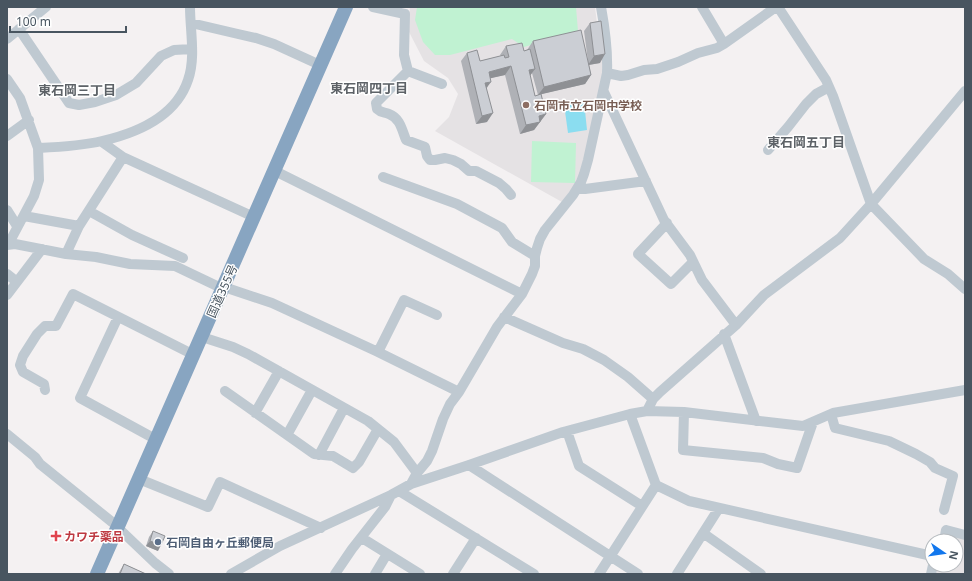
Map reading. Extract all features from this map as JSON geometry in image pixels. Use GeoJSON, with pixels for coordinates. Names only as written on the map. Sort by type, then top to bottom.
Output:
{"type":"FeatureCollection","features":[{"type":"Feature","properties":{"kind":"highway","name":"国道355号"},"geometry":{"type":"LineString","coordinates":[[97,574],[346,7]]}},
{"type":"Feature","properties":{"kind":"street"},"geometry":{"type":"LineString","coordinates":[[7,38],[46,7]]}},
{"type":"Feature","properties":{"kind":"street"},"geometry":{"type":"LineString","coordinates":[[38,148],[102,142],[141,128],[166,113],[176,103],[189,80],[192,49],[190,7]]}},
{"type":"Feature","properties":{"kind":"street"},"geometry":{"type":"LineString","coordinates":[[373,7],[405,14],[404,55],[408,71]]}},
{"type":"Feature","properties":{"kind":"street"},"geometry":{"type":"LineString","coordinates":[[411,484],[432,451],[443,418],[450,404],[459,392],[504,317],[522,294],[534,270],[535,256],[540,239],[545,230],[577,189],[584,174],[604,92],[607,73],[607,47],[601,7]]}},
{"type":"Feature","properties":{"kind":"street"},"geometry":{"type":"LineString","coordinates":[[702,7],[724,44]]}},
{"type":"Feature","properties":{"kind":"street"},"geometry":{"type":"LineString","coordinates":[[607,73],[621,76],[644,70],[657,69],[698,53],[717,48],[777,7],[826,80],[871,204],[924,259],[948,274],[965,289]]}},
{"type":"Feature","properties":{"kind":"street"},"geometry":{"type":"LineString","coordinates":[[191,23],[256,38],[274,44],[320,65]]}},
{"type":"Feature","properties":{"kind":"street"},"geometry":{"type":"LineString","coordinates":[[19,29],[70,103],[79,105],[95,102],[116,95],[136,83],[161,56],[174,50],[192,49]]}},
{"type":"Feature","properties":{"kind":"street"},"geometry":{"type":"LineString","coordinates":[[408,71],[442,84]]}},
{"type":"Feature","properties":{"kind":"street"},"geometry":{"type":"LineString","coordinates":[[408,71],[376,103],[377,109],[380,112],[390,114],[398,120],[406,140],[425,147],[430,160],[445,158],[454,160],[469,171],[476,171],[499,183],[511,195]]}},
{"type":"Feature","properties":{"kind":"street"},"geometry":{"type":"LineString","coordinates":[[7,79],[20,98],[38,148],[39,180],[34,196],[7,245]]}},
{"type":"Feature","properties":{"kind":"street"},"geometry":{"type":"LineString","coordinates":[[768,150],[811,99],[816,94],[829,87]]}},
{"type":"Feature","properties":{"kind":"street"},"geometry":{"type":"LineString","coordinates":[[647,411],[653,399],[724,334],[736,325],[764,295],[840,238],[871,204],[965,91]]}},
{"type":"Feature","properties":{"kind":"street"},"geometry":{"type":"LineString","coordinates":[[604,92],[667,223],[690,255],[702,280],[736,325]]}},
{"type":"Feature","properties":{"kind":"street"},"geometry":{"type":"LineString","coordinates":[[7,136],[29,120]]}},
{"type":"Feature","properties":{"kind":"street"},"geometry":{"type":"LineString","coordinates":[[102,142],[124,157],[254,217]]}},
{"type":"Feature","properties":{"kind":"street"},"geometry":{"type":"LineString","coordinates":[[66,254],[79,226],[124,157]]}},
{"type":"Feature","properties":{"kind":"street"},"geometry":{"type":"LineString","coordinates":[[275,171],[522,294]]}},
{"type":"Feature","properties":{"kind":"street"},"geometry":{"type":"LineString","coordinates":[[383,177],[457,204],[502,228],[512,242],[535,256]]}},
{"type":"Feature","properties":{"kind":"street"},"geometry":{"type":"LineString","coordinates":[[577,189],[646,181]]}},
{"type":"Feature","properties":{"kind":"street"},"geometry":{"type":"LineString","coordinates":[[7,210],[17,226]]}},
{"type":"Feature","properties":{"kind":"street"},"geometry":{"type":"LineString","coordinates":[[89,211],[132,235],[183,258]]}},
{"type":"Feature","properties":{"kind":"street"},"geometry":{"type":"LineString","coordinates":[[24,216],[79,226]]}},
{"type":"Feature","properties":{"kind":"street"},"geometry":{"type":"LineString","coordinates":[[667,223],[638,254],[671,284],[693,262]]}},
{"type":"Feature","properties":{"kind":"street"},"geometry":{"type":"LineString","coordinates":[[7,245],[15,244],[130,264],[175,266],[217,286],[272,303],[378,352],[459,392]]}},
{"type":"Feature","properties":{"kind":"street"},"geometry":{"type":"LineString","coordinates":[[7,295],[42,249]]}},
{"type":"Feature","properties":{"kind":"street"},"geometry":{"type":"LineString","coordinates":[[7,274],[17,282]]}},
{"type":"Feature","properties":{"kind":"street"},"geometry":{"type":"LineString","coordinates":[[45,390],[44,384],[23,372],[20,365],[23,356],[37,334],[45,326],[56,326],[73,294],[194,355]]}},
{"type":"Feature","properties":{"kind":"street"},"geometry":{"type":"LineString","coordinates":[[378,352],[404,300],[437,315]]}},
{"type":"Feature","properties":{"kind":"street"},"geometry":{"type":"LineString","coordinates":[[118,317],[80,398],[157,440]]}},
{"type":"Feature","properties":{"kind":"street"},"geometry":{"type":"LineString","coordinates":[[504,317],[563,343],[583,349],[604,360],[628,377],[653,399]]}},
{"type":"Feature","properties":{"kind":"street"},"geometry":{"type":"LineString","coordinates":[[724,334],[756,420]]}},
{"type":"Feature","properties":{"kind":"street"},"geometry":{"type":"LineString","coordinates":[[202,337],[233,347],[248,354],[368,421],[394,442],[417,473]]}},
{"type":"Feature","properties":{"kind":"street"},"geometry":{"type":"LineString","coordinates":[[255,413],[279,372]]}},
{"type":"Feature","properties":{"kind":"street"},"geometry":{"type":"LineString","coordinates":[[287,435],[312,390]]}},
{"type":"Feature","properties":{"kind":"street"},"geometry":{"type":"LineString","coordinates":[[231,574],[280,546],[395,493],[411,484],[568,431],[630,414],[647,411],[684,412],[803,426],[831,414],[965,390]]}},
{"type":"Feature","properties":{"kind":"street"},"geometry":{"type":"LineString","coordinates":[[225,391],[314,454],[333,456],[353,468],[359,462],[378,429]]}},
{"type":"Feature","properties":{"kind":"street"},"geometry":{"type":"LineString","coordinates":[[318,455],[344,408]]}},
{"type":"Feature","properties":{"kind":"street"},"geometry":{"type":"LineString","coordinates":[[684,412],[683,450],[763,458],[778,464],[797,468],[813,422]]}},
{"type":"Feature","properties":{"kind":"street"},"geometry":{"type":"LineString","coordinates":[[630,414],[656,485],[689,501],[924,554]]}},
{"type":"Feature","properties":{"kind":"street"},"geometry":{"type":"LineString","coordinates":[[831,414],[835,428],[889,441],[930,462],[935,468],[953,476],[944,510]]}},
{"type":"Feature","properties":{"kind":"street"},"geometry":{"type":"LineString","coordinates":[[568,431],[579,466],[642,506]]}},
{"type":"Feature","properties":{"kind":"street"},"geometry":{"type":"LineString","coordinates":[[7,434],[35,457],[40,464],[118,527],[155,563],[169,574]]}},
{"type":"Feature","properties":{"kind":"street"},"geometry":{"type":"LineString","coordinates":[[469,465],[638,574]]}},
{"type":"Feature","properties":{"kind":"street"},"geometry":{"type":"LineString","coordinates":[[139,479],[208,507],[220,482],[321,528]]}},
{"type":"Feature","properties":{"kind":"street"},"geometry":{"type":"LineString","coordinates":[[599,574],[656,485]]}},
{"type":"Feature","properties":{"kind":"street"},"geometry":{"type":"LineString","coordinates":[[395,493],[476,538],[534,574]]}},
{"type":"Feature","properties":{"kind":"street"},"geometry":{"type":"LineString","coordinates":[[335,574],[352,549],[362,538],[395,493]]}},
{"type":"Feature","properties":{"kind":"street"},"geometry":{"type":"LineString","coordinates":[[677,574],[719,508]]}},
{"type":"Feature","properties":{"kind":"street"},"geometry":{"type":"LineString","coordinates":[[945,533],[946,530],[957,533]]}},
{"type":"Feature","properties":{"kind":"street"},"geometry":{"type":"LineString","coordinates":[[703,533],[761,574]]}},
{"type":"Feature","properties":{"kind":"street"},"geometry":{"type":"LineString","coordinates":[[362,538],[420,574]]}},
{"type":"Feature","properties":{"kind":"street"},"geometry":{"type":"LineString","coordinates":[[453,574],[476,538]]}},
{"type":"Feature","properties":{"kind":"street"},"geometry":{"type":"LineString","coordinates":[[375,574],[387,554]]}},
{"type":"Feature","properties":{"kind":"shaded area","name":"石岡市立石岡中学校"},"geometry":{"type":"Polygon","coordinates":[[[410,7],[595,7],[598,32],[605,53],[604,81],[587,160],[576,183],[562,202],[435,131],[449,117],[458,94],[448,78],[424,61],[408,30],[410,7]]]}},
{"type":"Feature","properties":{"kind":"shaded area"},"geometry":{"type":"Polygon","coordinates":[[[965,538],[965,574],[936,574],[964,573],[965,538]]]}},
{"type":"Feature","properties":{"kind":"green space"},"geometry":{"type":"Polygon","coordinates":[[[417,7],[576,7],[578,31],[524,47],[512,39],[450,55],[435,55],[423,42],[415,20],[417,7]]]}},
{"type":"Feature","properties":{"kind":"green space"},"geometry":{"type":"Polygon","coordinates":[[[532,141],[576,143],[575,183],[531,182],[532,141]]]}},
{"type":"Feature","properties":{"kind":"water"},"geometry":{"type":"Polygon","coordinates":[[[584,101],[587,130],[568,133],[564,104],[584,101]]]}},
{"type":"Feature","properties":{"kind":"building"},"geometry":{"type":"Polygon","coordinates":[[[601,21],[605,54],[594,56],[590,23],[601,21]]]}},
{"type":"Feature","properties":{"kind":"building"},"geometry":{"type":"Polygon","coordinates":[[[581,30],[591,75],[544,87],[533,41],[581,30]]]}},
{"type":"Feature","properties":{"kind":"building"},"geometry":{"type":"Polygon","coordinates":[[[522,43],[524,51],[530,49],[535,69],[529,70],[535,96],[541,94],[546,114],[539,116],[540,122],[526,125],[511,66],[489,72],[491,82],[485,83],[493,113],[482,116],[467,53],[477,50],[480,61],[504,55],[505,58],[509,57],[506,46],[522,43]]]}},
{"type":"Feature","properties":{"kind":"building"},"geometry":{"type":"Polygon","coordinates":[[[153,531],[165,536],[161,545],[150,541],[153,531]]]}},
{"type":"Feature","properties":{"kind":"building"},"geometry":{"type":"Polygon","coordinates":[[[124,564],[146,574],[120,574],[124,564]]]}},
{"type":"Feature","properties":{"kind":"place","name":"石岡市立石岡中学校"},"geometry":{"type":"Point","coordinates":[526,105]}},
{"type":"Feature","properties":{"kind":"place","name":"カワチ薬品"},"geometry":{"type":"Point","coordinates":[56,536]}},
{"type":"Feature","properties":{"kind":"place","name":"石岡自由ヶ丘郵便局"},"geometry":{"type":"Point","coordinates":[158,542]}},
{"type":"Feature","properties":{"kind":"district","name":"東石岡四丁目"},"geometry":{"type":"Point","coordinates":[369,88]}},
{"type":"Feature","properties":{"kind":"district","name":"東石岡三丁目"},"geometry":{"type":"Point","coordinates":[77,90]}},
{"type":"Feature","properties":{"kind":"district","name":"東石岡五丁目"},"geometry":{"type":"Point","coordinates":[806,142]}}]}
